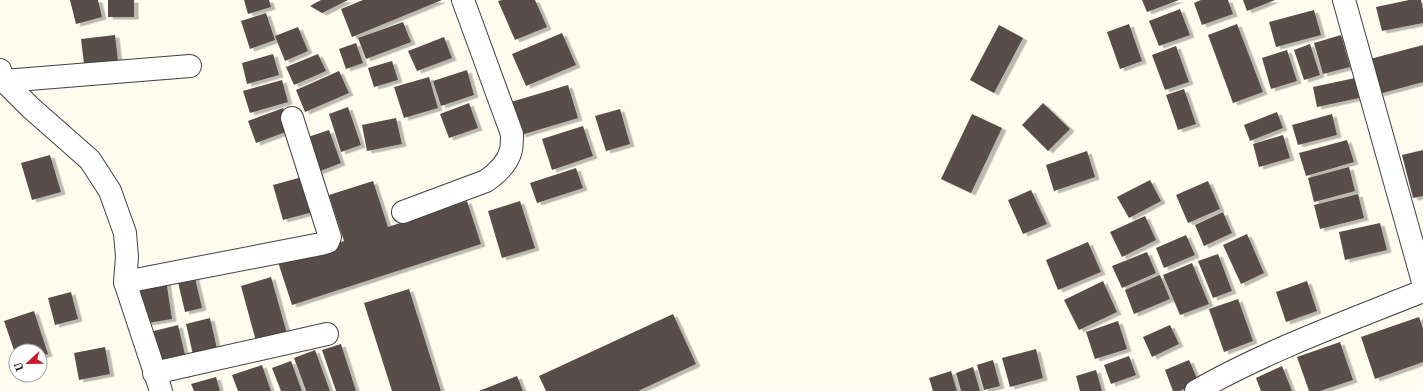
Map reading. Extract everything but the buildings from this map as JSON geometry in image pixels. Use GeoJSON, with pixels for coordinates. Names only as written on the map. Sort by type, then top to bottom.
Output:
{"type":"FeatureCollection","features":[{"type":"Feature","properties":{"kind":"street"},"geometry":{"type":"LineString","coordinates":[[403,212],[486,182],[497,173],[505,163],[511,151],[512,134],[463,0]]}},
{"type":"Feature","properties":{"kind":"street"},"geometry":{"type":"LineString","coordinates":[[1344,0],[1423,282]]}},
{"type":"Feature","properties":{"kind":"street"},"geometry":{"type":"LineString","coordinates":[[2,76],[190,66]]}},
{"type":"Feature","properties":{"kind":"street"},"geometry":{"type":"LineString","coordinates":[[2,76],[31,108],[90,160],[110,191],[125,233],[128,256],[125,282],[158,382],[327,334]]}},
{"type":"Feature","properties":{"kind":"street"},"geometry":{"type":"LineString","coordinates":[[125,282],[328,242],[330,237],[292,118]]}},
{"type":"Feature","properties":{"kind":"street"},"geometry":{"type":"LineString","coordinates":[[1196,391],[1216,379],[1289,344],[1423,291]]}}]}
